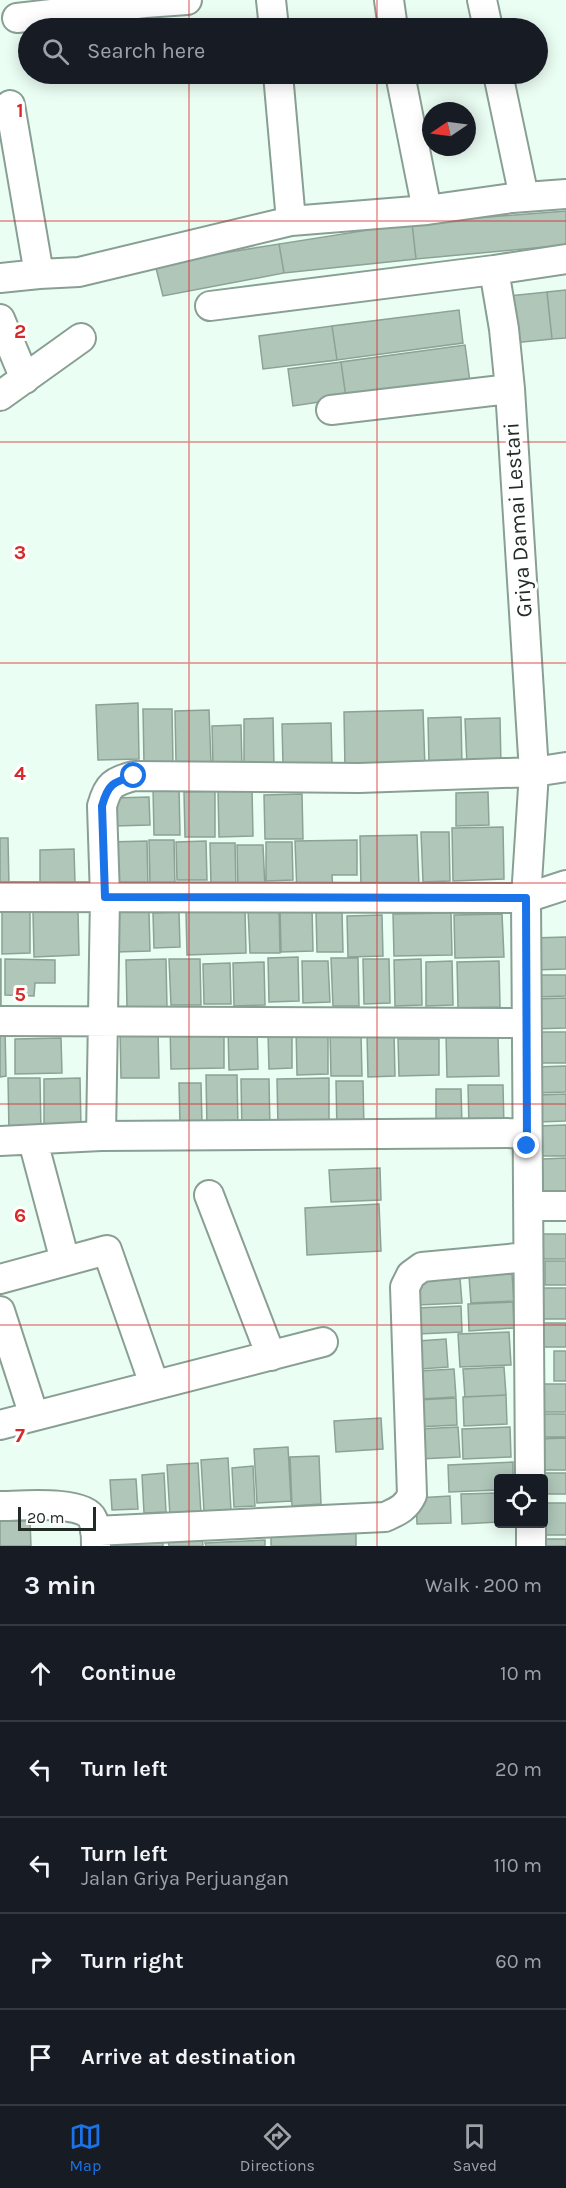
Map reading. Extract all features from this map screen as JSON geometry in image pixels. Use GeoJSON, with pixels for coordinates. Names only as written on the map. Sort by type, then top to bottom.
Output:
{"type":"FeatureCollection","features":[{"type":"Feature","properties":{"kind":"street"},"geometry":{"type":"LineString","coordinates":[[17,18],[145,1],[187,0]]}},
{"type":"Feature","properties":{"kind":"street"},"geometry":{"type":"LineString","coordinates":[[271,0],[273,18]]}},
{"type":"Feature","properties":{"kind":"street"},"geometry":{"type":"LineString","coordinates":[[388,0],[391,18]]}},
{"type":"Feature","properties":{"kind":"street"},"geometry":{"type":"LineString","coordinates":[[482,0],[486,18]]}},
{"type":"Feature","properties":{"kind":"street"},"geometry":{"type":"LineString","coordinates":[[279,84],[291,221]]}},
{"type":"Feature","properties":{"kind":"street"},"geometry":{"type":"LineString","coordinates":[[402,84],[427,210]]}},
{"type":"Feature","properties":{"kind":"street"},"geometry":{"type":"LineString","coordinates":[[500,84],[524,197]]}},
{"type":"Feature","properties":{"kind":"street"},"geometry":{"type":"LineString","coordinates":[[10,105],[39,274]]}},
{"type":"Feature","properties":{"kind":"street"},"geometry":{"type":"LineString","coordinates":[[0,278],[79,272],[291,221],[427,210],[524,197],[566,194]]}},
{"type":"Feature","properties":{"kind":"street"},"geometry":{"type":"LineString","coordinates":[[210,306],[566,259]]}},
{"type":"Feature","properties":{"kind":"street","name":"Griya Damai Lestari"},"geometry":{"type":"LineString","coordinates":[[494,270],[504,329],[510,389],[534,772],[526,898],[530,1474]]}},
{"type":"Feature","properties":{"kind":"street"},"geometry":{"type":"LineString","coordinates":[[0,319],[25,379]]}},
{"type":"Feature","properties":{"kind":"street"},"geometry":{"type":"LineString","coordinates":[[0,396],[81,338]]}},
{"type":"Feature","properties":{"kind":"street"},"geometry":{"type":"LineString","coordinates":[[331,410],[510,389]]}},
{"type":"Feature","properties":{"kind":"street"},"geometry":{"type":"LineString","coordinates":[[101,1136],[105,897],[102,806],[105,794],[114,782],[134,776],[359,778],[534,772],[566,767]]}},
{"type":"Feature","properties":{"kind":"street"},"geometry":{"type":"LineString","coordinates":[[0,897],[526,898],[566,885]]}},
{"type":"Feature","properties":{"kind":"street"},"geometry":{"type":"LineString","coordinates":[[0,1021],[526,1023]]}},
{"type":"Feature","properties":{"kind":"street"},"geometry":{"type":"LineString","coordinates":[[0,1141],[101,1136],[527,1133]]}},
{"type":"Feature","properties":{"kind":"street"},"geometry":{"type":"LineString","coordinates":[[33,1141],[65,1261]]}},
{"type":"Feature","properties":{"kind":"street"},"geometry":{"type":"LineString","coordinates":[[209,1195],[271,1356]]}},
{"type":"Feature","properties":{"kind":"street"},"geometry":{"type":"LineString","coordinates":[[528,1206],[566,1206]]}},
{"type":"Feature","properties":{"kind":"street"},"geometry":{"type":"LineString","coordinates":[[0,1279],[107,1250],[154,1384]]}},
{"type":"Feature","properties":{"kind":"street"},"geometry":{"type":"LineString","coordinates":[[0,1506],[71,1506],[84,1510],[92,1517],[96,1538],[385,1516],[399,1511],[407,1505],[412,1495],[405,1287],[411,1275],[422,1267],[528,1257]]}},
{"type":"Feature","properties":{"kind":"street"},"geometry":{"type":"LineString","coordinates":[[0,1311],[34,1416]]}},
{"type":"Feature","properties":{"kind":"street"},"geometry":{"type":"LineString","coordinates":[[0,1425],[323,1342]]}},
{"type":"Feature","properties":{"kind":"street"},"geometry":{"type":"LineString","coordinates":[[531,1528],[531,1546]]}},
{"type":"Feature","properties":{"kind":"building"},"geometry":{"type":"Polygon","coordinates":[[[566,211],[566,245],[416,259],[412,223],[566,211]]]}},
{"type":"Feature","properties":{"kind":"building"},"geometry":{"type":"Polygon","coordinates":[[[412,223],[416,259],[284,273],[279,244],[412,223]]]}},
{"type":"Feature","properties":{"kind":"building"},"geometry":{"type":"Polygon","coordinates":[[[279,244],[284,273],[163,296],[155,264],[279,244]]]}},
{"type":"Feature","properties":{"kind":"building"},"geometry":{"type":"Polygon","coordinates":[[[566,290],[566,338],[552,339],[547,292],[566,290]]]}},
{"type":"Feature","properties":{"kind":"building"},"geometry":{"type":"Polygon","coordinates":[[[547,292],[552,339],[513,343],[508,296],[547,292]]]}},
{"type":"Feature","properties":{"kind":"building"},"geometry":{"type":"Polygon","coordinates":[[[459,310],[463,343],[337,360],[332,326],[459,310]]]}},
{"type":"Feature","properties":{"kind":"building"},"geometry":{"type":"Polygon","coordinates":[[[332,326],[337,360],[263,369],[259,336],[332,326]]]}},
{"type":"Feature","properties":{"kind":"building"},"geometry":{"type":"Polygon","coordinates":[[[465,345],[470,382],[346,398],[341,362],[465,345]]]}},
{"type":"Feature","properties":{"kind":"building"},"geometry":{"type":"Polygon","coordinates":[[[341,362],[346,398],[293,406],[288,369],[341,362]]]}},
{"type":"Feature","properties":{"kind":"building"},"geometry":{"type":"Polygon","coordinates":[[[138,703],[139,759],[98,760],[96,705],[138,703]]]}},
{"type":"Feature","properties":{"kind":"building"},"geometry":{"type":"Polygon","coordinates":[[[143,709],[172,709],[173,764],[144,764],[143,709]]]}},
{"type":"Feature","properties":{"kind":"building"},"geometry":{"type":"Polygon","coordinates":[[[209,710],[211,762],[176,762],[175,711],[209,710]]]}},
{"type":"Feature","properties":{"kind":"building"},"geometry":{"type":"Polygon","coordinates":[[[423,710],[425,768],[345,769],[344,712],[423,710]]]}},
{"type":"Feature","properties":{"kind":"building"},"geometry":{"type":"Polygon","coordinates":[[[461,717],[462,765],[429,766],[428,718],[461,717]]]}},
{"type":"Feature","properties":{"kind":"building"},"geometry":{"type":"Polygon","coordinates":[[[273,718],[274,766],[244,766],[244,719],[273,718]]]}},
{"type":"Feature","properties":{"kind":"building"},"geometry":{"type":"Polygon","coordinates":[[[500,718],[501,765],[467,766],[465,719],[500,718]]]}},
{"type":"Feature","properties":{"kind":"building"},"geometry":{"type":"Polygon","coordinates":[[[331,723],[332,764],[283,765],[282,724],[331,723]]]}},
{"type":"Feature","properties":{"kind":"building"},"geometry":{"type":"Polygon","coordinates":[[[241,725],[242,765],[213,766],[212,726],[241,725]]]}},
{"type":"Feature","properties":{"kind":"building"},"geometry":{"type":"Polygon","coordinates":[[[179,787],[180,835],[154,835],[153,788],[179,787]]]}},
{"type":"Feature","properties":{"kind":"building"},"geometry":{"type":"Polygon","coordinates":[[[252,789],[253,836],[219,837],[218,790],[252,789]]]}},
{"type":"Feature","properties":{"kind":"building"},"geometry":{"type":"Polygon","coordinates":[[[215,791],[215,837],[185,837],[184,792],[215,791]]]}},
{"type":"Feature","properties":{"kind":"building"},"geometry":{"type":"Polygon","coordinates":[[[488,792],[489,825],[456,826],[456,793],[488,792]]]}},
{"type":"Feature","properties":{"kind":"building"},"geometry":{"type":"Polygon","coordinates":[[[302,794],[303,839],[265,839],[264,795],[302,794]]]}},
{"type":"Feature","properties":{"kind":"building"},"geometry":{"type":"Polygon","coordinates":[[[149,797],[150,825],[115,826],[114,798],[149,797]]]}},
{"type":"Feature","properties":{"kind":"building"},"geometry":{"type":"Polygon","coordinates":[[[503,827],[504,879],[453,881],[452,828],[503,827]]]}},
{"type":"Feature","properties":{"kind":"building"},"geometry":{"type":"Polygon","coordinates":[[[421,832],[449,832],[450,881],[423,882],[421,832]]]}},
{"type":"Feature","properties":{"kind":"building"},"geometry":{"type":"Polygon","coordinates":[[[417,835],[419,886],[361,888],[360,836],[417,835]]]}},
{"type":"Feature","properties":{"kind":"building"},"geometry":{"type":"Polygon","coordinates":[[[0,838],[8,838],[9,887],[0,887],[0,838]]]}},
{"type":"Feature","properties":{"kind":"building"},"geometry":{"type":"Polygon","coordinates":[[[149,840],[174,840],[175,885],[150,885],[149,840]]]}},
{"type":"Feature","properties":{"kind":"building"},"geometry":{"type":"Polygon","coordinates":[[[357,840],[357,875],[332,875],[333,893],[297,894],[295,841],[357,840]]]}},
{"type":"Feature","properties":{"kind":"building"},"geometry":{"type":"Polygon","coordinates":[[[147,841],[148,886],[109,887],[108,842],[147,841]]]}},
{"type":"Feature","properties":{"kind":"building"},"geometry":{"type":"Polygon","coordinates":[[[206,841],[207,880],[177,880],[176,842],[206,841]]]}},
{"type":"Feature","properties":{"kind":"building"},"geometry":{"type":"Polygon","coordinates":[[[266,842],[292,842],[293,880],[266,881],[266,842]]]}},
{"type":"Feature","properties":{"kind":"building"},"geometry":{"type":"Polygon","coordinates":[[[210,843],[235,843],[236,886],[211,886],[210,843]]]}},
{"type":"Feature","properties":{"kind":"building"},"geometry":{"type":"Polygon","coordinates":[[[237,845],[263,845],[265,888],[238,889],[237,845]]]}},
{"type":"Feature","properties":{"kind":"building"},"geometry":{"type":"Polygon","coordinates":[[[74,849],[75,883],[40,884],[40,850],[74,849]]]}},
{"type":"Feature","properties":{"kind":"building"},"geometry":{"type":"Polygon","coordinates":[[[2,907],[30,907],[30,953],[2,954],[2,907]]]}},
{"type":"Feature","properties":{"kind":"building"},"geometry":{"type":"Polygon","coordinates":[[[279,908],[280,953],[250,953],[248,909],[279,908]]]}},
{"type":"Feature","properties":{"kind":"building"},"geometry":{"type":"Polygon","coordinates":[[[280,908],[312,908],[313,951],[281,952],[280,908]]]}},
{"type":"Feature","properties":{"kind":"building"},"geometry":{"type":"Polygon","coordinates":[[[245,910],[246,953],[187,955],[186,912],[245,910]]]}},
{"type":"Feature","properties":{"kind":"building"},"geometry":{"type":"Polygon","coordinates":[[[78,911],[79,955],[34,957],[33,912],[78,911]]]}},
{"type":"Feature","properties":{"kind":"building"},"geometry":{"type":"Polygon","coordinates":[[[149,911],[150,951],[116,952],[115,912],[149,911]]]}},
{"type":"Feature","properties":{"kind":"building"},"geometry":{"type":"Polygon","coordinates":[[[316,911],[342,911],[343,952],[317,952],[316,911]]]}},
{"type":"Feature","properties":{"kind":"building"},"geometry":{"type":"Polygon","coordinates":[[[179,912],[180,947],[154,948],[153,913],[179,912]]]}},
{"type":"Feature","properties":{"kind":"building"},"geometry":{"type":"Polygon","coordinates":[[[451,913],[452,955],[394,956],[393,914],[451,913]]]}},
{"type":"Feature","properties":{"kind":"building"},"geometry":{"type":"Polygon","coordinates":[[[502,914],[504,957],[455,958],[454,915],[502,914]]]}},
{"type":"Feature","properties":{"kind":"building"},"geometry":{"type":"Polygon","coordinates":[[[382,915],[383,956],[348,957],[347,916],[382,915]]]}},
{"type":"Feature","properties":{"kind":"building"},"geometry":{"type":"Polygon","coordinates":[[[566,937],[566,969],[533,970],[532,938],[566,937]]]}},
{"type":"Feature","properties":{"kind":"building"},"geometry":{"type":"Polygon","coordinates":[[[298,957],[299,1001],[269,1002],[268,958],[298,957]]]}},
{"type":"Feature","properties":{"kind":"building"},"geometry":{"type":"Polygon","coordinates":[[[331,958],[358,958],[359,1006],[333,1006],[331,958]]]}},
{"type":"Feature","properties":{"kind":"building"},"geometry":{"type":"Polygon","coordinates":[[[1,959],[1,1008],[0,1008],[1,959]]]}},
{"type":"Feature","properties":{"kind":"building"},"geometry":{"type":"Polygon","coordinates":[[[5,959],[55,960],[55,983],[35,983],[34,996],[5,995],[5,959]]]}},
{"type":"Feature","properties":{"kind":"building"},"geometry":{"type":"Polygon","coordinates":[[[166,959],[167,1008],[127,1009],[126,960],[166,959]]]}},
{"type":"Feature","properties":{"kind":"building"},"geometry":{"type":"Polygon","coordinates":[[[169,959],[200,959],[201,1005],[171,1005],[169,959]]]}},
{"type":"Feature","properties":{"kind":"building"},"geometry":{"type":"Polygon","coordinates":[[[363,959],[389,959],[390,1003],[364,1004],[363,959]]]}},
{"type":"Feature","properties":{"kind":"building"},"geometry":{"type":"Polygon","coordinates":[[[421,959],[422,1005],[395,1006],[394,960],[421,959]]]}},
{"type":"Feature","properties":{"kind":"building"},"geometry":{"type":"Polygon","coordinates":[[[302,961],[328,961],[330,1002],[303,1003],[302,961]]]}},
{"type":"Feature","properties":{"kind":"building"},"geometry":{"type":"Polygon","coordinates":[[[452,961],[453,1005],[426,1006],[426,962],[452,961]]]}},
{"type":"Feature","properties":{"kind":"building"},"geometry":{"type":"Polygon","coordinates":[[[499,961],[500,1007],[458,1008],[457,962],[499,961]]]}},
{"type":"Feature","properties":{"kind":"building"},"geometry":{"type":"Polygon","coordinates":[[[264,962],[265,1005],[234,1006],[233,963],[264,962]]]}},
{"type":"Feature","properties":{"kind":"building"},"geometry":{"type":"Polygon","coordinates":[[[230,963],[231,1004],[204,1004],[203,964],[230,963]]]}},
{"type":"Feature","properties":{"kind":"building"},"geometry":{"type":"Polygon","coordinates":[[[537,975],[566,975],[566,996],[537,997],[537,975]]]}},
{"type":"Feature","properties":{"kind":"building"},"geometry":{"type":"Polygon","coordinates":[[[566,998],[566,1028],[534,1029],[534,999],[566,998]]]}},
{"type":"Feature","properties":{"kind":"building"},"geometry":{"type":"Polygon","coordinates":[[[224,1025],[224,1068],[171,1069],[170,1026],[224,1025]]]}},
{"type":"Feature","properties":{"kind":"building"},"geometry":{"type":"Polygon","coordinates":[[[158,1028],[159,1078],[121,1078],[120,1029],[158,1028]]]}},
{"type":"Feature","properties":{"kind":"building"},"geometry":{"type":"Polygon","coordinates":[[[257,1028],[258,1069],[229,1070],[228,1029],[257,1028]]]}},
{"type":"Feature","properties":{"kind":"building"},"geometry":{"type":"Polygon","coordinates":[[[296,1028],[328,1028],[328,1074],[297,1075],[296,1028]]]}},
{"type":"Feature","properties":{"kind":"building"},"geometry":{"type":"Polygon","coordinates":[[[0,1030],[5,1030],[6,1076],[0,1077],[0,1030]]]}},
{"type":"Feature","properties":{"kind":"building"},"geometry":{"type":"Polygon","coordinates":[[[292,1032],[292,1068],[269,1069],[268,1033],[292,1032]]]}},
{"type":"Feature","properties":{"kind":"building"},"geometry":{"type":"Polygon","coordinates":[[[537,1032],[566,1032],[566,1063],[538,1063],[537,1032]]]}},
{"type":"Feature","properties":{"kind":"building"},"geometry":{"type":"Polygon","coordinates":[[[330,1033],[361,1033],[362,1076],[331,1076],[330,1033]]]}},
{"type":"Feature","properties":{"kind":"building"},"geometry":{"type":"Polygon","coordinates":[[[394,1033],[395,1076],[368,1077],[367,1034],[394,1033]]]}},
{"type":"Feature","properties":{"kind":"building"},"geometry":{"type":"Polygon","coordinates":[[[446,1035],[498,1035],[499,1076],[447,1077],[446,1035]]]}},
{"type":"Feature","properties":{"kind":"building"},"geometry":{"type":"Polygon","coordinates":[[[61,1038],[62,1073],[15,1074],[15,1039],[61,1038]]]}},
{"type":"Feature","properties":{"kind":"building"},"geometry":{"type":"Polygon","coordinates":[[[398,1039],[439,1039],[439,1075],[399,1076],[398,1039]]]}},
{"type":"Feature","properties":{"kind":"building"},"geometry":{"type":"Polygon","coordinates":[[[566,1066],[566,1092],[535,1093],[535,1067],[566,1066]]]}},
{"type":"Feature","properties":{"kind":"building"},"geometry":{"type":"Polygon","coordinates":[[[206,1075],[237,1075],[238,1130],[207,1130],[206,1075]]]}},
{"type":"Feature","properties":{"kind":"building"},"geometry":{"type":"Polygon","coordinates":[[[8,1078],[40,1078],[41,1131],[9,1132],[8,1078]]]}},
{"type":"Feature","properties":{"kind":"building"},"geometry":{"type":"Polygon","coordinates":[[[80,1078],[81,1128],[44,1129],[44,1079],[80,1078]]]}},
{"type":"Feature","properties":{"kind":"building"},"geometry":{"type":"Polygon","coordinates":[[[329,1078],[329,1127],[278,1128],[277,1079],[329,1078]]]}},
{"type":"Feature","properties":{"kind":"building"},"geometry":{"type":"Polygon","coordinates":[[[241,1079],[269,1079],[270,1131],[242,1132],[241,1079]]]}},
{"type":"Feature","properties":{"kind":"building"},"geometry":{"type":"Polygon","coordinates":[[[336,1081],[363,1081],[364,1131],[337,1132],[336,1081]]]}},
{"type":"Feature","properties":{"kind":"building"},"geometry":{"type":"Polygon","coordinates":[[[179,1083],[201,1083],[202,1124],[180,1124],[179,1083]]]}},
{"type":"Feature","properties":{"kind":"building"},"geometry":{"type":"Polygon","coordinates":[[[468,1085],[503,1085],[504,1128],[469,1128],[468,1085]]]}},
{"type":"Feature","properties":{"kind":"building"},"geometry":{"type":"Polygon","coordinates":[[[436,1089],[461,1089],[462,1126],[436,1126],[436,1089]]]}},
{"type":"Feature","properties":{"kind":"building"},"geometry":{"type":"Polygon","coordinates":[[[566,1094],[566,1121],[538,1122],[537,1095],[566,1094]]]}},
{"type":"Feature","properties":{"kind":"building"},"geometry":{"type":"Polygon","coordinates":[[[566,1125],[566,1156],[538,1156],[538,1126],[566,1125]]]}},
{"type":"Feature","properties":{"kind":"building"},"geometry":{"type":"Polygon","coordinates":[[[566,1158],[566,1200],[543,1201],[542,1159],[566,1158]]]}},
{"type":"Feature","properties":{"kind":"building"},"geometry":{"type":"Polygon","coordinates":[[[380,1168],[381,1200],[331,1202],[329,1170],[380,1168]]]}},
{"type":"Feature","properties":{"kind":"building"},"geometry":{"type":"Polygon","coordinates":[[[379,1204],[381,1251],[307,1255],[305,1208],[379,1204]]]}},
{"type":"Feature","properties":{"kind":"building"},"geometry":{"type":"Polygon","coordinates":[[[541,1234],[566,1234],[566,1259],[541,1259],[541,1234]]]}},
{"type":"Feature","properties":{"kind":"building"},"geometry":{"type":"Polygon","coordinates":[[[545,1261],[566,1261],[566,1285],[545,1285],[545,1261]]]}},
{"type":"Feature","properties":{"kind":"building"},"geometry":{"type":"Polygon","coordinates":[[[512,1274],[514,1301],[471,1303],[469,1276],[512,1274]]]}},
{"type":"Feature","properties":{"kind":"building"},"geometry":{"type":"Polygon","coordinates":[[[460,1278],[462,1303],[418,1305],[417,1280],[460,1278]]]}},
{"type":"Feature","properties":{"kind":"building"},"geometry":{"type":"Polygon","coordinates":[[[539,1288],[566,1288],[566,1319],[539,1319],[539,1288]]]}},
{"type":"Feature","properties":{"kind":"building"},"geometry":{"type":"Polygon","coordinates":[[[513,1302],[514,1328],[469,1331],[468,1304],[513,1302]]]}},
{"type":"Feature","properties":{"kind":"building"},"geometry":{"type":"Polygon","coordinates":[[[461,1306],[462,1332],[418,1334],[417,1308],[461,1306]]]}},
{"type":"Feature","properties":{"kind":"building"},"geometry":{"type":"Polygon","coordinates":[[[540,1323],[566,1323],[566,1347],[540,1347],[540,1323]]]}},
{"type":"Feature","properties":{"kind":"building"},"geometry":{"type":"Polygon","coordinates":[[[509,1332],[511,1365],[460,1367],[458,1334],[509,1332]]]}},
{"type":"Feature","properties":{"kind":"building"},"geometry":{"type":"Polygon","coordinates":[[[446,1339],[448,1367],[420,1369],[418,1341],[446,1339]]]}},
{"type":"Feature","properties":{"kind":"building"},"geometry":{"type":"Polygon","coordinates":[[[554,1351],[566,1351],[566,1381],[554,1381],[554,1351]]]}},
{"type":"Feature","properties":{"kind":"building"},"geometry":{"type":"Polygon","coordinates":[[[504,1367],[506,1395],[465,1397],[463,1369],[504,1367]]]}},
{"type":"Feature","properties":{"kind":"building"},"geometry":{"type":"Polygon","coordinates":[[[454,1369],[456,1397],[420,1399],[419,1371],[454,1369]]]}},
{"type":"Feature","properties":{"kind":"building"},"geometry":{"type":"Polygon","coordinates":[[[537,1384],[566,1384],[566,1412],[537,1412],[537,1384]]]}},
{"type":"Feature","properties":{"kind":"building"},"geometry":{"type":"Polygon","coordinates":[[[506,1395],[507,1424],[464,1426],[463,1397],[506,1395]]]}},
{"type":"Feature","properties":{"kind":"building"},"geometry":{"type":"Polygon","coordinates":[[[456,1398],[457,1425],[418,1427],[417,1400],[456,1398]]]}},
{"type":"Feature","properties":{"kind":"building"},"geometry":{"type":"Polygon","coordinates":[[[540,1414],[566,1414],[566,1437],[541,1437],[540,1414]]]}},
{"type":"Feature","properties":{"kind":"building"},"geometry":{"type":"Polygon","coordinates":[[[381,1418],[383,1449],[336,1452],[334,1421],[381,1418]]]}},
{"type":"Feature","properties":{"kind":"building"},"geometry":{"type":"Polygon","coordinates":[[[458,1427],[460,1457],[420,1459],[419,1429],[458,1427]]]}},
{"type":"Feature","properties":{"kind":"building"},"geometry":{"type":"Polygon","coordinates":[[[510,1427],[511,1457],[463,1459],[462,1429],[510,1427]]]}},
{"type":"Feature","properties":{"kind":"building"},"geometry":{"type":"Polygon","coordinates":[[[566,1438],[566,1470],[537,1470],[537,1439],[566,1438]]]}},
{"type":"Feature","properties":{"kind":"building"},"geometry":{"type":"Polygon","coordinates":[[[288,1447],[291,1501],[257,1503],[254,1449],[288,1447]]]}},
{"type":"Feature","properties":{"kind":"building"},"geometry":{"type":"Polygon","coordinates":[[[319,1456],[321,1504],[292,1506],[290,1457],[319,1456]]]}},
{"type":"Feature","properties":{"kind":"building"},"geometry":{"type":"Polygon","coordinates":[[[228,1458],[231,1510],[204,1511],[201,1460],[228,1458]]]}},
{"type":"Feature","properties":{"kind":"building"},"geometry":{"type":"Polygon","coordinates":[[[513,1462],[513,1474],[494,1474],[494,1490],[449,1492],[448,1465],[513,1462]]]}},
{"type":"Feature","properties":{"kind":"building"},"geometry":{"type":"Polygon","coordinates":[[[198,1463],[201,1514],[170,1516],[167,1465],[198,1463]]]}},
{"type":"Feature","properties":{"kind":"building"},"geometry":{"type":"Polygon","coordinates":[[[253,1466],[255,1506],[234,1507],[232,1468],[253,1466]]]}},
{"type":"Feature","properties":{"kind":"building"},"geometry":{"type":"Polygon","coordinates":[[[164,1473],[166,1512],[144,1513],[142,1475],[164,1473]]]}},
{"type":"Feature","properties":{"kind":"building"},"geometry":{"type":"Polygon","coordinates":[[[566,1473],[566,1494],[548,1494],[548,1474],[539,1474],[566,1473]]]}},
{"type":"Feature","properties":{"kind":"building"},"geometry":{"type":"Polygon","coordinates":[[[136,1479],[138,1509],[112,1510],[110,1480],[136,1479]]]}},
{"type":"Feature","properties":{"kind":"building"},"geometry":{"type":"Polygon","coordinates":[[[494,1493],[494,1522],[462,1524],[461,1494],[494,1493]]]}},
{"type":"Feature","properties":{"kind":"building"},"geometry":{"type":"Polygon","coordinates":[[[450,1496],[451,1523],[417,1524],[416,1498],[450,1496]]]}},
{"type":"Feature","properties":{"kind":"building"},"geometry":{"type":"Polygon","coordinates":[[[548,1503],[566,1503],[566,1535],[545,1535],[545,1528],[548,1528],[548,1503]]]}},
{"type":"Feature","properties":{"kind":"building"},"geometry":{"type":"Polygon","coordinates":[[[0,1521],[30,1521],[31,1546],[0,1546],[0,1521]]]}},
{"type":"Feature","properties":{"kind":"building"},"geometry":{"type":"Polygon","coordinates":[[[356,1531],[356,1546],[271,1546],[271,1535],[356,1531]]]}},
{"type":"Feature","properties":{"kind":"building"},"geometry":{"type":"Polygon","coordinates":[[[202,1538],[203,1546],[169,1546],[168,1540],[202,1538]]]}},
{"type":"Feature","properties":{"kind":"building"},"geometry":{"type":"Polygon","coordinates":[[[540,1539],[566,1539],[566,1546],[540,1546],[540,1539]]]}},
{"type":"Feature","properties":{"kind":"building"},"geometry":{"type":"Polygon","coordinates":[[[163,1540],[163,1546],[107,1546],[107,1543],[163,1540]]]}},
{"type":"Feature","properties":{"kind":"building"},"geometry":{"type":"Polygon","coordinates":[[[265,1540],[265,1546],[206,1546],[205,1543],[265,1540]]]}},
{"type":"Feature","properties":{"kind":"route"},"geometry":{"type":"LineString","coordinates":[[134,776],[114,782],[105,794],[102,806],[105,897],[526,898],[527,1146]]}}]}
